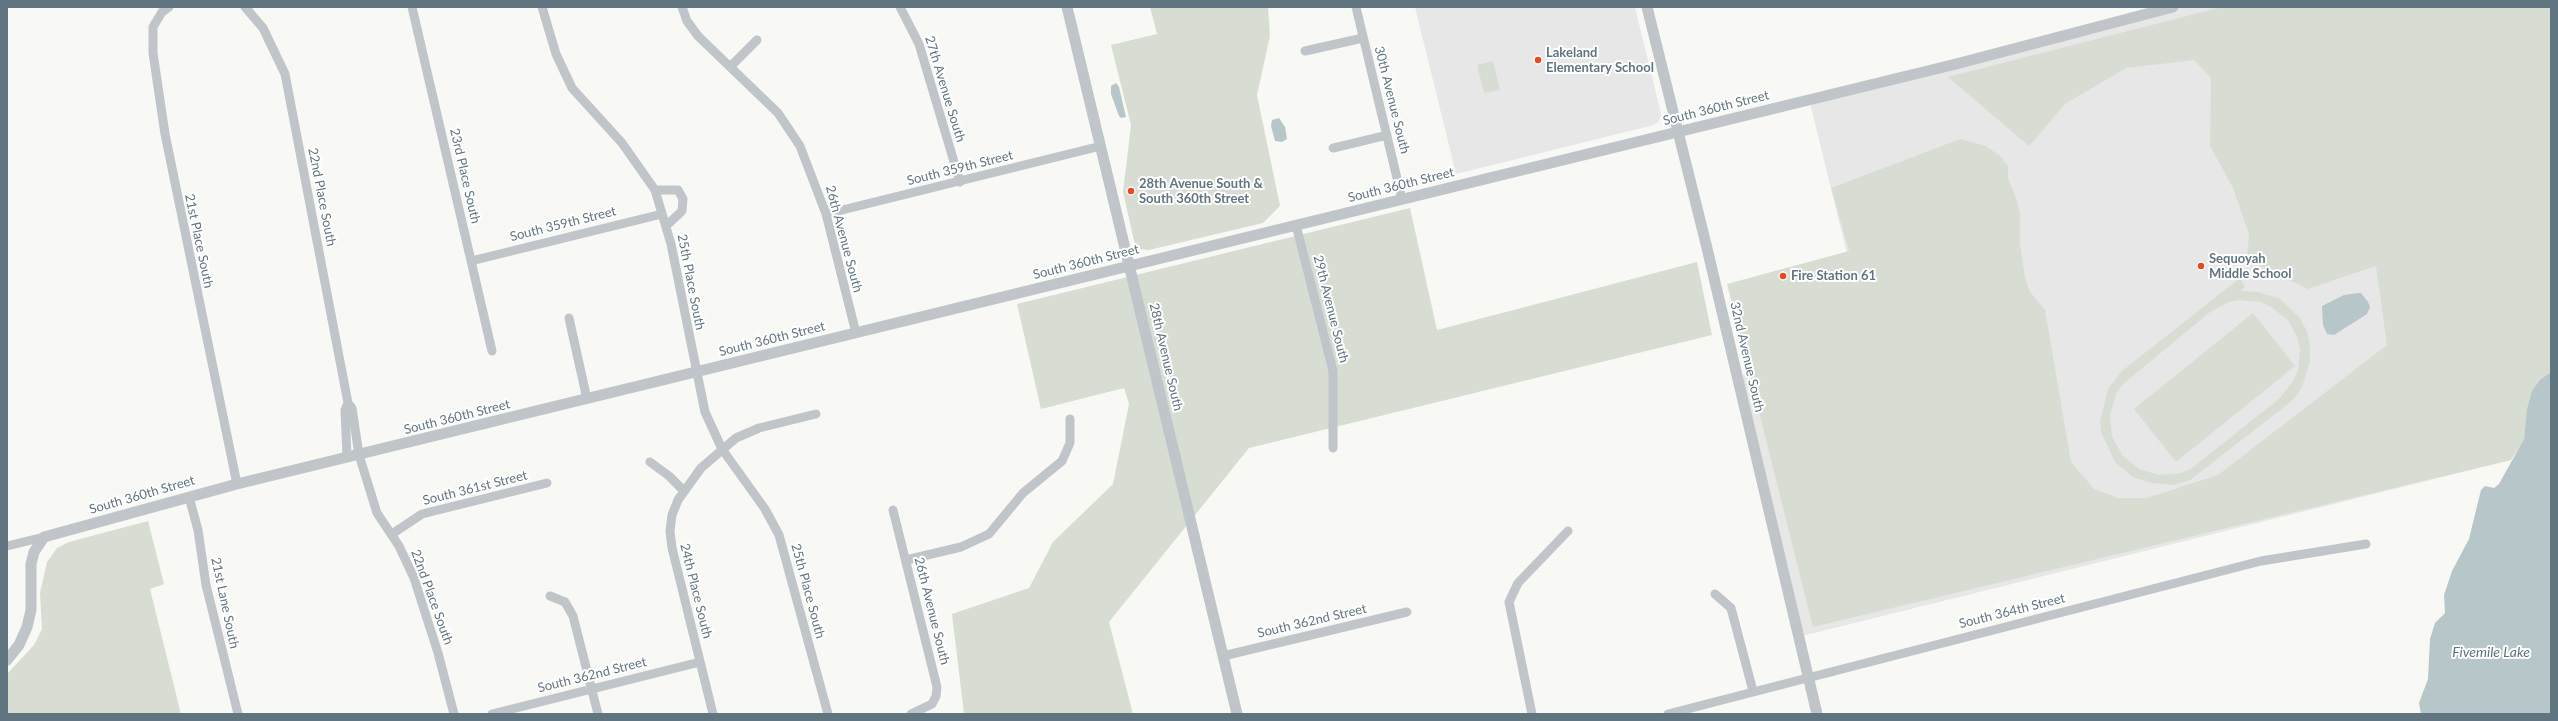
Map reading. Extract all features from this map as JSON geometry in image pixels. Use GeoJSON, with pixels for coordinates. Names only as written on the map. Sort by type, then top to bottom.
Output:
{"type":"FeatureCollection","features":[{"type":"Feature","properties":{"kind":"street","name":"21st Place South"},"geometry":{"type":"LineString","coordinates":[[169,7],[162,12],[153,27],[153,53],[168,150],[237,484]]}},
{"type":"Feature","properties":{"kind":"street","name":"22nd Place South"},"geometry":{"type":"LineString","coordinates":[[245,7],[263,28],[285,74],[348,403],[352,408],[359,455],[377,513],[392,534],[407,560],[426,614],[454,714]]}},
{"type":"Feature","properties":{"kind":"street","name":"23rd Place South"},"geometry":{"type":"LineString","coordinates":[[412,7],[492,351]]}},
{"type":"Feature","properties":{"kind":"street","name":"25th Place South"},"geometry":{"type":"LineString","coordinates":[[542,7],[556,54],[572,88],[622,143],[655,190],[666,226],[696,372],[710,427],[722,449],[765,508],[779,535],[828,714]]}},
{"type":"Feature","properties":{"kind":"street","name":"26th Avenue South"},"geometry":{"type":"LineString","coordinates":[[682,7],[687,21],[698,36],[766,101],[790,129],[800,146],[826,214],[856,333]]}},
{"type":"Feature","properties":{"kind":"street","name":"27th Avenue South"},"geometry":{"type":"LineString","coordinates":[[900,7],[919,44],[960,182]]}},
{"type":"Feature","properties":{"kind":"street","name":"28th Avenue South"},"geometry":{"type":"LineString","coordinates":[[1067,7],[1237,714]]}},
{"type":"Feature","properties":{"kind":"street","name":"30th Avenue South"},"geometry":{"type":"LineString","coordinates":[[1356,7],[1402,199]]}},
{"type":"Feature","properties":{"kind":"street","name":"32nd Avenue South"},"geometry":{"type":"LineString","coordinates":[[1647,7],[1677,132],[1712,266],[1807,677],[1817,714]]}},
{"type":"Feature","properties":{"kind":"street","name":"South 360th Street"},"geometry":{"type":"LineString","coordinates":[[7,546],[237,484],[1963,62],[2173,7]]}},
{"type":"Feature","properties":{"kind":"street"},"geometry":{"type":"LineString","coordinates":[[1305,51],[1363,38]]}},
{"type":"Feature","properties":{"kind":"street"},"geometry":{"type":"LineString","coordinates":[[730,67],[757,40]]}},
{"type":"Feature","properties":{"kind":"street"},"geometry":{"type":"LineString","coordinates":[[1333,148],[1387,135]]}},
{"type":"Feature","properties":{"kind":"street","name":"South 359th Street"},"geometry":{"type":"LineString","coordinates":[[826,214],[1101,146]]}},
{"type":"Feature","properties":{"kind":"street"},"geometry":{"type":"LineString","coordinates":[[655,190],[678,190],[683,199],[682,211],[666,226]]}},
{"type":"Feature","properties":{"kind":"street","name":"South 359th Street"},"geometry":{"type":"LineString","coordinates":[[471,261],[662,214]]}},
{"type":"Feature","properties":{"kind":"street","name":"29th Avenue South"},"geometry":{"type":"LineString","coordinates":[[1296,225],[1333,371],[1332,448]]}},
{"type":"Feature","properties":{"kind":"street"},"geometry":{"type":"LineString","coordinates":[[569,318],[587,399]]}},
{"type":"Feature","properties":{"kind":"street","name":"22nd Place South"},"geometry":{"type":"LineString","coordinates":[[347,457],[345,410],[348,403]]}},
{"type":"Feature","properties":{"kind":"street"},"geometry":{"type":"LineString","coordinates":[[722,449],[750,431],[816,414]]}},
{"type":"Feature","properties":{"kind":"street"},"geometry":{"type":"LineString","coordinates":[[906,560],[966,546],[989,534],[1023,493],[1062,461],[1070,443],[1070,419]]}},
{"type":"Feature","properties":{"kind":"street","name":"24th Place South"},"geometry":{"type":"LineString","coordinates":[[713,714],[670,536],[672,515],[684,490],[722,449]]}},
{"type":"Feature","properties":{"kind":"street"},"geometry":{"type":"LineString","coordinates":[[650,462],[684,490]]}},
{"type":"Feature","properties":{"kind":"street","name":"South 361st Street"},"geometry":{"type":"LineString","coordinates":[[392,534],[422,514],[547,483]]}},
{"type":"Feature","properties":{"kind":"street","name":"21st Lane South"},"geometry":{"type":"LineString","coordinates":[[189,497],[198,530],[206,585],[238,714]]}},
{"type":"Feature","properties":{"kind":"street","name":"26th Avenue South"},"geometry":{"type":"LineString","coordinates":[[893,510],[937,687],[933,703],[920,711],[911,714]]}},
{"type":"Feature","properties":{"kind":"street"},"geometry":{"type":"LineString","coordinates":[[1532,714],[1509,602],[1518,583],[1568,530]]}},
{"type":"Feature","properties":{"kind":"street"},"geometry":{"type":"LineString","coordinates":[[7,660],[19,645],[27,627],[31,605],[31,564],[34,552],[44,537]]}},
{"type":"Feature","properties":{"kind":"street","name":"South 364th Street"},"geometry":{"type":"LineString","coordinates":[[1668,714],[2262,561],[2366,544]]}},
{"type":"Feature","properties":{"kind":"street"},"geometry":{"type":"LineString","coordinates":[[1715,594],[1731,608],[1753,691]]}},
{"type":"Feature","properties":{"kind":"street"},"geometry":{"type":"LineString","coordinates":[[550,596],[561,599],[569,607],[598,714]]}},
{"type":"Feature","properties":{"kind":"street","name":"South 362nd Street"},"geometry":{"type":"LineString","coordinates":[[1223,656],[1407,612]]}},
{"type":"Feature","properties":{"kind":"street","name":"South 362nd Street"},"geometry":{"type":"LineString","coordinates":[[492,714],[591,688],[700,662]]}},
{"type":"Feature","properties":{"kind":"shaded area"},"geometry":{"type":"Polygon","coordinates":[[[1150,7],[1268,7],[1270,36],[1257,95],[1280,206],[1263,223],[1149,250],[1138,249],[1135,245],[1123,192],[1131,125],[1111,45],[1157,34],[1150,7]]]}},
{"type":"Feature","properties":{"kind":"shaded area","name":"Lakeland Elementary School"},"geometry":{"type":"Polygon","coordinates":[[[1415,7],[1635,7],[1661,114],[1659,121],[1654,125],[1456,174],[1415,7]]]}},
{"type":"Feature","properties":{"kind":"shaded area","name":"Sequoyah Middle School"},"geometry":{"type":"Polygon","coordinates":[[[2173,7],[2508,7],[2551,184],[2551,372],[2540,380],[2522,444],[2511,460],[1798,637],[1737,376],[1869,343],[1809,99],[2173,7]]]}},
{"type":"Feature","properties":{"kind":"shaded area","name":"Sequoyah Middle School"},"geometry":{"type":"Polygon","coordinates":[[[2222,7],[2551,7],[2551,371],[2532,391],[2527,409],[2524,439],[2511,460],[1813,627],[1727,284],[1849,251],[1831,188],[1960,139],[1986,146],[2000,156],[2008,166],[2008,178],[2017,200],[2020,215],[2020,244],[2025,278],[2030,292],[2045,310],[2071,462],[2094,489],[2118,498],[2147,498],[2218,475],[2387,345],[2376,266],[2308,289],[2247,260],[2249,234],[2233,188],[2210,146],[2211,78],[2194,60],[2126,68],[2065,104],[2029,146],[1948,77],[2222,7]]]}},
{"type":"Feature","properties":{"kind":"shaded area"},"geometry":{"type":"Polygon","coordinates":[[[1493,61],[1500,90],[1484,93],[1477,65],[1493,61]]]}},
{"type":"Feature","properties":{"kind":"shaded area"},"geometry":{"type":"Polygon","coordinates":[[[1410,208],[1437,330],[1697,262],[1712,335],[1249,448],[1109,622],[1133,714],[964,714],[952,614],[1029,588],[1053,542],[1113,484],[1129,404],[1124,388],[1041,409],[1017,304],[1410,208]]]}},
{"type":"Feature","properties":{"kind":"shaded area"},"geometry":{"type":"Polygon","coordinates":[[[2240,278],[2245,287],[2240,291],[2258,292],[2280,299],[2299,317],[2307,331],[2310,347],[2310,361],[2302,387],[2293,400],[2190,480],[2173,485],[2152,483],[2133,477],[2115,462],[2101,432],[2100,421],[2108,389],[2122,371],[2240,278]],[[2240,300],[2229,302],[2210,312],[2122,385],[2116,394],[2110,415],[2112,436],[2122,455],[2139,469],[2159,475],[2181,473],[2191,469],[2280,398],[2293,381],[2298,371],[2300,350],[2298,339],[2288,320],[2271,307],[2261,302],[2240,300]]]}},
{"type":"Feature","properties":{"kind":"shaded area"},"geometry":{"type":"Polygon","coordinates":[[[2253,313],[2295,366],[2176,462],[2134,409],[2253,313]]]}},
{"type":"Feature","properties":{"kind":"shaded area"},"geometry":{"type":"Polygon","coordinates":[[[148,521],[164,584],[150,589],[181,714],[7,714],[7,674],[34,645],[42,629],[40,593],[47,562],[57,548],[69,542],[148,521]]]}},
{"type":"Feature","properties":{"kind":"water"},"geometry":{"type":"Polygon","coordinates":[[[1116,83],[1119,87],[1126,117],[1121,118],[1119,116],[1111,94],[1111,86],[1116,83]]]}},
{"type":"Feature","properties":{"kind":"water"},"geometry":{"type":"Polygon","coordinates":[[[1279,118],[1285,127],[1287,139],[1282,142],[1275,141],[1271,126],[1272,120],[1279,118]]]}},
{"type":"Feature","properties":{"kind":"water"},"geometry":{"type":"Polygon","coordinates":[[[2361,293],[2368,302],[2370,307],[2367,314],[2334,335],[2327,334],[2323,325],[2322,306],[2344,295],[2361,293]]]}},
{"type":"Feature","properties":{"kind":"water","name":"Fivemile Lake"},"geometry":{"type":"Polygon","coordinates":[[[2551,372],[2551,714],[2421,714],[2419,703],[2428,679],[2430,639],[2435,623],[2445,613],[2444,595],[2452,571],[2469,539],[2481,490],[2485,486],[2494,488],[2499,484],[2524,439],[2527,409],[2532,391],[2540,380],[2551,372]]]}},
{"type":"Feature","properties":{"kind":"place","name":"Lakeland Elementary School"},"geometry":{"type":"Point","coordinates":[1538,60]}},
{"type":"Feature","properties":{"kind":"place","name":"28th Avenue South & South 360th Street"},"geometry":{"type":"Point","coordinates":[1131,191]}},
{"type":"Feature","properties":{"kind":"place","name":"Sequoyah Middle School"},"geometry":{"type":"Point","coordinates":[2201,266]}},
{"type":"Feature","properties":{"kind":"place","name":"Fire Station 61"},"geometry":{"type":"Point","coordinates":[1783,276]}}]}
